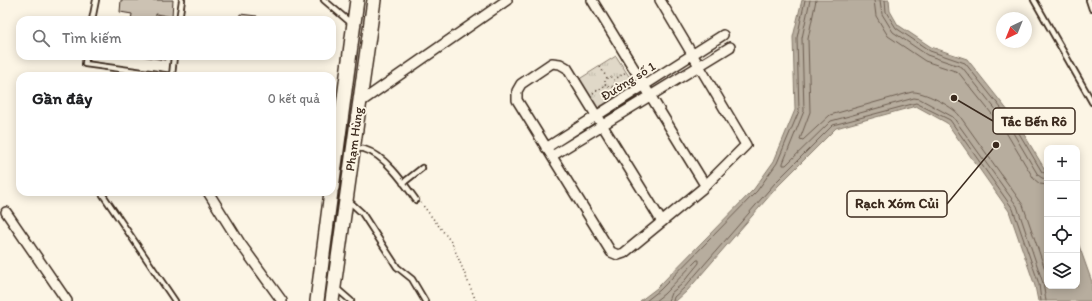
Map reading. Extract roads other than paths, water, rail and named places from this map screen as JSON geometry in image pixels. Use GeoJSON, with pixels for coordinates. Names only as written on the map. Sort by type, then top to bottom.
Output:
{"type":"FeatureCollection","features":[{"type":"Feature","properties":{"kind":"main road","name":"Phạm Hùng"},"geometry":{"type":"LineString","coordinates":[[336,157],[357,0]]}},
{"type":"Feature","properties":{"kind":"main road","name":"Phạm Hùng"},"geometry":{"type":"LineString","coordinates":[[332,301],[374,0]]}},
{"type":"Feature","properties":{"kind":"main road"},"geometry":{"type":"LineString","coordinates":[[317,301],[331,196]]}},
{"type":"Feature","properties":{"kind":"street"},"geometry":{"type":"LineString","coordinates":[[359,103],[507,0]]}},
{"type":"Feature","properties":{"kind":"street"},"geometry":{"type":"LineString","coordinates":[[592,0],[706,185]]}},
{"type":"Feature","properties":{"kind":"street"},"geometry":{"type":"LineString","coordinates":[[660,0],[746,144],[706,185],[662,222],[624,253],[618,255],[610,252],[517,100],[516,91],[521,84],[552,63],[560,64],[567,68],[662,222]]}},
{"type":"Feature","properties":{"kind":"street","name":"Đường số 1"},"geometry":{"type":"LineString","coordinates":[[546,148],[724,35]]}},
{"type":"Feature","properties":{"kind":"street"},"geometry":{"type":"LineString","coordinates":[[552,156],[730,47]]}},
{"type":"Feature","properties":{"kind":"street"},"geometry":{"type":"LineString","coordinates":[[211,196],[240,243],[282,301]]}},
{"type":"Feature","properties":{"kind":"street"},"geometry":{"type":"LineString","coordinates":[[6,212],[67,301]]}},
{"type":"Feature","properties":{"kind":"lane"},"geometry":{"type":"LineString","coordinates":[[93,16],[96,0]]}},
{"type":"Feature","properties":{"kind":"lane"},"geometry":{"type":"LineString","coordinates":[[180,16],[182,0]]}},
{"type":"Feature","properties":{"kind":"lane"},"geometry":{"type":"LineString","coordinates":[[324,0],[353,25]]}},
{"type":"Feature","properties":{"kind":"lane"},"geometry":{"type":"LineString","coordinates":[[1034,0],[1092,102]]}},
{"type":"Feature","properties":{"kind":"lane"},"geometry":{"type":"LineString","coordinates":[[1090,0],[1092,9]]}},
{"type":"Feature","properties":{"kind":"lane"},"geometry":{"type":"LineString","coordinates":[[86,60],[85,64],[143,72]]}},
{"type":"Feature","properties":{"kind":"lane"},"geometry":{"type":"LineString","coordinates":[[172,72],[174,60]]}},
{"type":"Feature","properties":{"kind":"lane"},"geometry":{"type":"LineString","coordinates":[[353,148],[364,149],[379,157],[403,182],[418,201]]}},
{"type":"Feature","properties":{"kind":"lane"},"geometry":{"type":"LineString","coordinates":[[403,182],[422,168]]}},
{"type":"Feature","properties":{"kind":"lane"},"geometry":{"type":"LineString","coordinates":[[104,196],[174,301]]}},
{"type":"Feature","properties":{"kind":"lane"},"geometry":{"type":"LineString","coordinates":[[346,198],[362,213],[397,267],[412,279],[425,301]]}},
{"type":"Feature","properties":{"kind":"lane"},"geometry":{"type":"LineString","coordinates":[[334,286],[351,301]]}},
{"type":"Feature","properties":{"kind":"water"},"geometry":{"type":"Polygon","coordinates":[[[802,0],[889,0],[890,11],[898,25],[931,47],[967,59],[1016,121],[1044,168],[1044,289],[1080,289],[1080,248],[1092,282],[1092,301],[1038,301],[1035,286],[1009,211],[947,123],[916,106],[836,128],[778,186],[687,291],[676,301],[640,301],[657,288],[754,189],[774,161],[795,110],[793,37],[802,0]]]}},
{"type":"Feature","properties":{"kind":"place","name":"Tắc Bến Rô"},"geometry":{"type":"Point","coordinates":[954,98]}},
{"type":"Feature","properties":{"kind":"place","name":"Rạch Xóm Củi"},"geometry":{"type":"Point","coordinates":[996,145]}}]}
